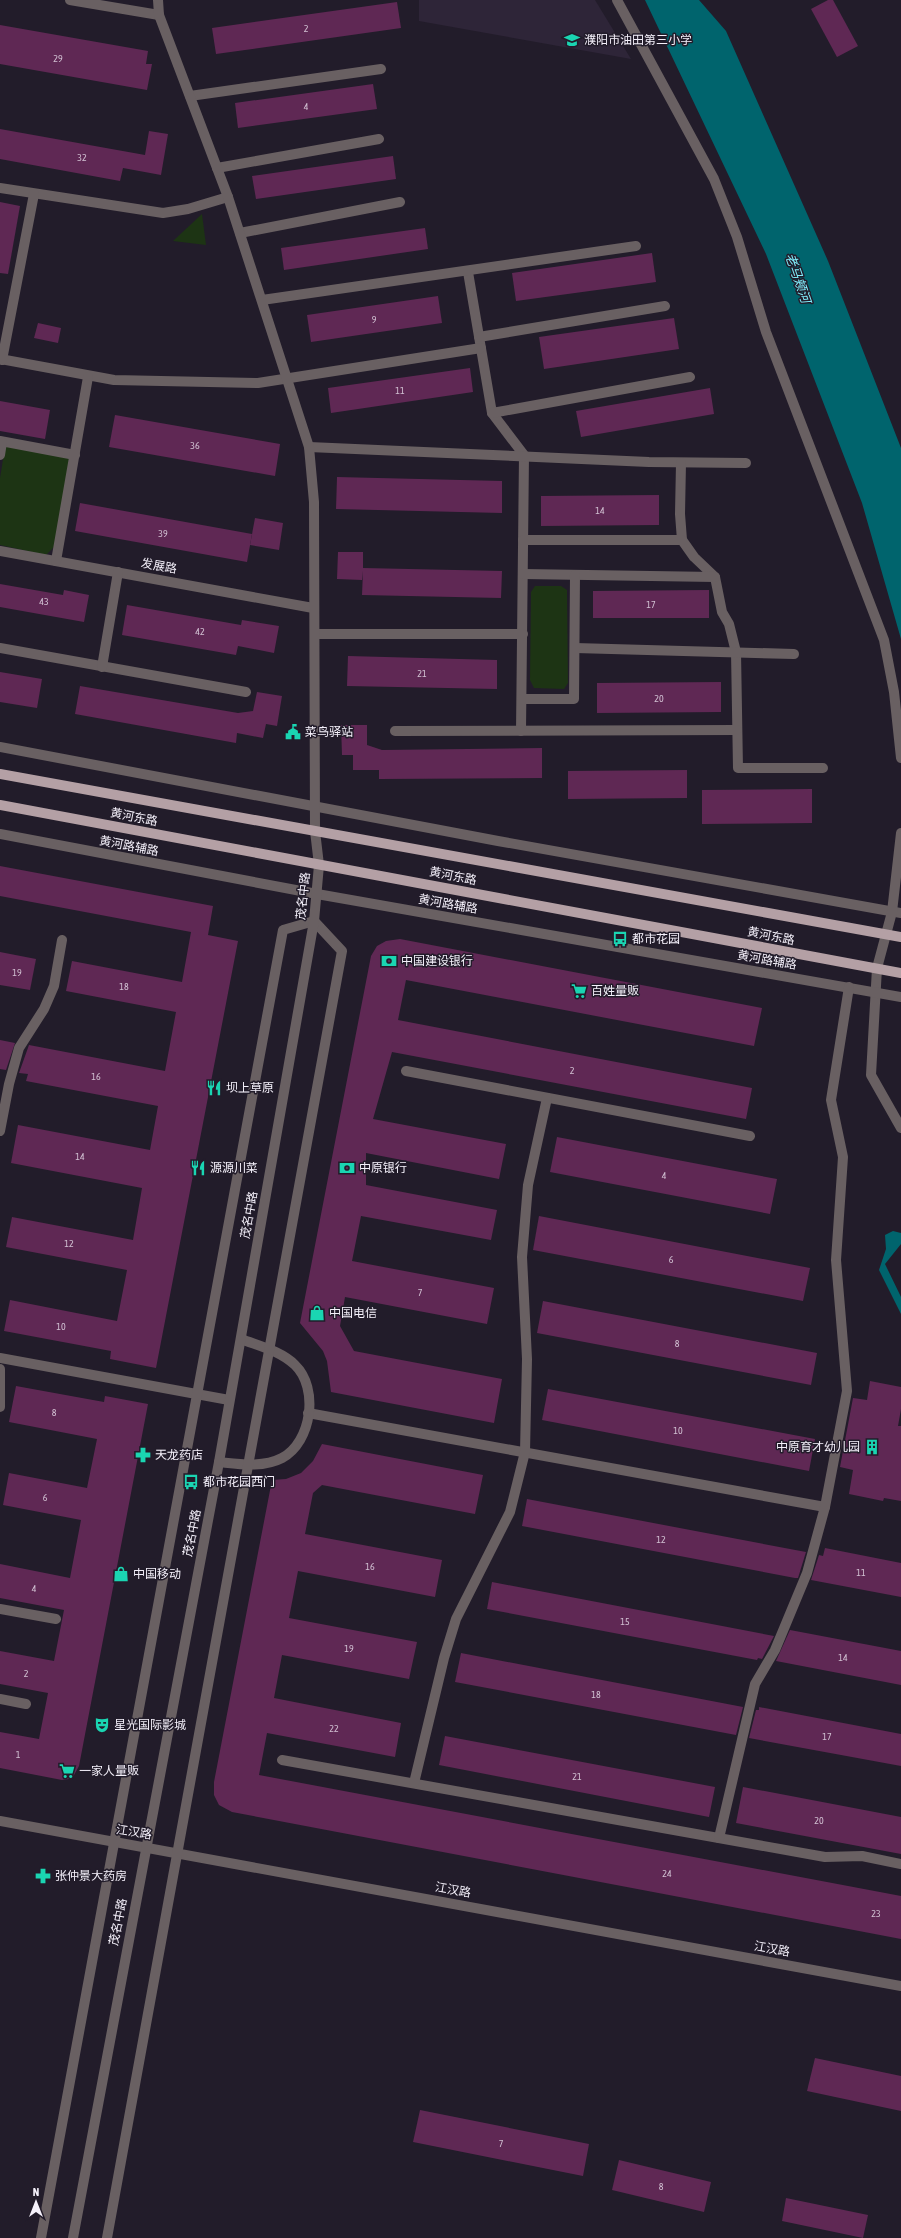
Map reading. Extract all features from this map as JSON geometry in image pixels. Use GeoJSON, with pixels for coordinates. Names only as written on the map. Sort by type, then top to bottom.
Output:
{"type":"FeatureCollection","features":[{"type":"Feature","properties":{"kind":"main road","name":"黄河东路"},"geometry":{"type":"LineString","coordinates":[[0,774],[895,936]]}},
{"type":"Feature","properties":{"kind":"main road","name":"黄河东路"},"geometry":{"type":"LineString","coordinates":[[0,805],[897,972]]}},
{"type":"Feature","properties":{"kind":"street"},"geometry":{"type":"LineString","coordinates":[[70,0],[159,15]]}},
{"type":"Feature","properties":{"kind":"street","name":"茂名中路"},"geometry":{"type":"LineString","coordinates":[[73,2238],[219,1462],[314,921],[319,865],[315,831],[314,502],[309,447],[228,197],[159,15],[158,0]]}},
{"type":"Feature","properties":{"kind":"street"},"geometry":{"type":"LineString","coordinates":[[617,0],[714,179],[737,237],[766,332],[884,640],[894,692],[901,758]]}},
{"type":"Feature","properties":{"kind":"street"},"geometry":{"type":"LineString","coordinates":[[190,96],[380,69]]}},
{"type":"Feature","properties":{"kind":"street"},"geometry":{"type":"LineString","coordinates":[[217,168],[379,139]]}},
{"type":"Feature","properties":{"kind":"street"},"geometry":{"type":"LineString","coordinates":[[0,188],[163,213],[188,209],[228,197]]}},
{"type":"Feature","properties":{"kind":"street"},"geometry":{"type":"LineString","coordinates":[[34,194],[1,359],[88,377],[114,380],[258,384],[481,348]]}},
{"type":"Feature","properties":{"kind":"street"},"geometry":{"type":"LineString","coordinates":[[240,233],[400,202]]}},
{"type":"Feature","properties":{"kind":"street"},"geometry":{"type":"LineString","coordinates":[[262,300],[468,272],[636,246]]}},
{"type":"Feature","properties":{"kind":"street"},"geometry":{"type":"LineString","coordinates":[[468,272],[492,413],[524,456],[522,731]]}},
{"type":"Feature","properties":{"kind":"street"},"geometry":{"type":"LineString","coordinates":[[479,337],[665,306]]}},
{"type":"Feature","properties":{"kind":"street"},"geometry":{"type":"LineString","coordinates":[[56,561],[88,377]]}},
{"type":"Feature","properties":{"kind":"street"},"geometry":{"type":"LineString","coordinates":[[492,413],[690,377]]}},
{"type":"Feature","properties":{"kind":"street"},"geometry":{"type":"LineString","coordinates":[[0,456],[1,441],[75,455]]}},
{"type":"Feature","properties":{"kind":"street"},"geometry":{"type":"LineString","coordinates":[[309,447],[682,463],[746,463]]}},
{"type":"Feature","properties":{"kind":"street"},"geometry":{"type":"LineString","coordinates":[[682,463],[680,514],[682,540],[694,557],[715,577],[722,612],[729,624],[736,652],[738,768],[823,768]]}},
{"type":"Feature","properties":{"kind":"street"},"geometry":{"type":"LineString","coordinates":[[523,540],[682,540]]}},
{"type":"Feature","properties":{"kind":"street","name":"发展路"},"geometry":{"type":"LineString","coordinates":[[0,551],[314,608]]}},
{"type":"Feature","properties":{"kind":"street"},"geometry":{"type":"LineString","coordinates":[[102,666],[118,572]]}},
{"type":"Feature","properties":{"kind":"street"},"geometry":{"type":"LineString","coordinates":[[523,574],[715,577]]}},
{"type":"Feature","properties":{"kind":"street"},"geometry":{"type":"LineString","coordinates":[[522,699],[574,699],[575,575]]}},
{"type":"Feature","properties":{"kind":"street"},"geometry":{"type":"LineString","coordinates":[[315,634],[523,634]]}},
{"type":"Feature","properties":{"kind":"street"},"geometry":{"type":"LineString","coordinates":[[0,648],[246,692]]}},
{"type":"Feature","properties":{"kind":"street"},"geometry":{"type":"LineString","coordinates":[[575,648],[794,654]]}},
{"type":"Feature","properties":{"kind":"street"},"geometry":{"type":"LineString","coordinates":[[395,731],[737,730]]}},
{"type":"Feature","properties":{"kind":"street"},"geometry":{"type":"LineString","coordinates":[[0,747],[315,807],[897,913]]}},
{"type":"Feature","properties":{"kind":"street"},"geometry":{"type":"LineString","coordinates":[[901,833],[895,936],[877,968],[874,992],[871,1075],[901,1128]]}},
{"type":"Feature","properties":{"kind":"street","name":"黄河路辅路"},"geometry":{"type":"LineString","coordinates":[[0,834],[317,894],[897,996]]}},
{"type":"Feature","properties":{"kind":"street"},"geometry":{"type":"LineString","coordinates":[[41,2238],[283,930],[314,921],[342,951],[108,2238]]}},
{"type":"Feature","properties":{"kind":"street"},"geometry":{"type":"LineString","coordinates":[[0,1131],[9,1084],[19,1048],[44,1010],[54,986],[62,940]]}},
{"type":"Feature","properties":{"kind":"street"},"geometry":{"type":"LineString","coordinates":[[719,1838],[755,1684],[775,1650],[802,1586],[825,1507],[847,1391],[836,1260],[843,1157],[831,1100],[849,987]]}},
{"type":"Feature","properties":{"kind":"street"},"geometry":{"type":"LineString","coordinates":[[406,1070],[750,1136]]}},
{"type":"Feature","properties":{"kind":"street"},"geometry":{"type":"LineString","coordinates":[[414,1783],[444,1658],[456,1619],[510,1512],[525,1452],[527,1359],[522,1257],[528,1185],[547,1098]]}},
{"type":"Feature","properties":{"kind":"street"},"geometry":{"type":"LineString","coordinates":[[219,1462],[248,1465],[267,1463],[282,1458],[294,1448],[305,1429],[308,1413],[310,1396],[306,1380],[296,1365],[284,1356],[269,1349],[240,1339]]}},
{"type":"Feature","properties":{"kind":"street"},"geometry":{"type":"LineString","coordinates":[[0,1358],[229,1400]]}},
{"type":"Feature","properties":{"kind":"street"},"geometry":{"type":"LineString","coordinates":[[0,1369],[0,1407]]}},
{"type":"Feature","properties":{"kind":"street"},"geometry":{"type":"LineString","coordinates":[[308,1413],[825,1507]]}},
{"type":"Feature","properties":{"kind":"street"},"geometry":{"type":"LineString","coordinates":[[0,1609],[56,1619]]}},
{"type":"Feature","properties":{"kind":"street"},"geometry":{"type":"LineString","coordinates":[[0,1699],[26,1704]]}},
{"type":"Feature","properties":{"kind":"street"},"geometry":{"type":"LineString","coordinates":[[282,1760],[825,1856],[862,1856],[901,1864]]}},
{"type":"Feature","properties":{"kind":"street","name":"江汉路"},"geometry":{"type":"LineString","coordinates":[[0,1821],[901,1986]]}},
{"type":"Feature","properties":{"kind":"shaded area","name":"濮阳市油田第三小学"},"geometry":{"type":"Polygon","coordinates":[[[419,0],[595,0],[631,59],[419,21],[419,0]]]}},
{"type":"Feature","properties":{"kind":"green space"},"geometry":{"type":"Polygon","coordinates":[[[202,214],[206,245],[173,241],[202,214]]]}},
{"type":"Feature","properties":{"kind":"green space"},"geometry":{"type":"Polygon","coordinates":[[[10,445],[67,457],[70,461],[54,547],[46,555],[0,545],[0,478],[5,447],[10,445]]]}},
{"type":"Feature","properties":{"kind":"green space"},"geometry":{"type":"Polygon","coordinates":[[[535,586],[561,586],[567,590],[568,683],[564,689],[534,688],[530,680],[531,592],[535,586]]]}},
{"type":"Feature","properties":{"kind":"water","name":"老马颊河"},"geometry":{"type":"Polygon","coordinates":[[[645,0],[699,0],[726,31],[828,261],[901,448],[901,639],[862,503],[766,254],[645,0]]]}},
{"type":"Feature","properties":{"kind":"water"},"geometry":{"type":"Polygon","coordinates":[[[893,1231],[901,1233],[901,1244],[885,1264],[901,1297],[901,1314],[879,1270],[886,1249],[885,1235],[893,1231]]]}},
{"type":"Feature","properties":{"kind":"building"},"geometry":{"type":"Polygon","coordinates":[[[828,0],[833,0],[858,46],[837,57],[811,9],[828,0]]]}},
{"type":"Feature","properties":{"kind":"building"},"geometry":{"type":"Polygon","coordinates":[[[397,2],[401,28],[216,54],[212,28],[397,2]]]}},
{"type":"Feature","properties":{"kind":"building"},"geometry":{"type":"Polygon","coordinates":[[[0,25],[148,51],[146,64],[152,64],[147,90],[0,64],[0,25]]]}},
{"type":"Feature","properties":{"kind":"building"},"geometry":{"type":"Polygon","coordinates":[[[373,84],[377,109],[238,128],[235,103],[373,84]]]}},
{"type":"Feature","properties":{"kind":"building"},"geometry":{"type":"Polygon","coordinates":[[[0,129],[145,155],[149,131],[168,134],[161,175],[123,168],[120,181],[0,159],[0,129]]]}},
{"type":"Feature","properties":{"kind":"building"},"geometry":{"type":"Polygon","coordinates":[[[393,156],[396,179],[256,199],[252,176],[393,156]]]}},
{"type":"Feature","properties":{"kind":"building"},"geometry":{"type":"Polygon","coordinates":[[[0,202],[20,206],[8,274],[0,273],[0,202]]]}},
{"type":"Feature","properties":{"kind":"building"},"geometry":{"type":"Polygon","coordinates":[[[425,228],[428,249],[284,270],[281,248],[425,228]]]}},
{"type":"Feature","properties":{"kind":"building"},"geometry":{"type":"Polygon","coordinates":[[[652,253],[656,282],[516,301],[512,273],[652,253]]]}},
{"type":"Feature","properties":{"kind":"building"},"geometry":{"type":"Polygon","coordinates":[[[438,296],[442,323],[311,342],[307,315],[438,296]]]}},
{"type":"Feature","properties":{"kind":"building"},"geometry":{"type":"Polygon","coordinates":[[[674,318],[679,349],[544,369],[539,337],[674,318]]]}},
{"type":"Feature","properties":{"kind":"building"},"geometry":{"type":"Polygon","coordinates":[[[38,323],[61,328],[58,343],[34,338],[38,323]]]}},
{"type":"Feature","properties":{"kind":"building"},"geometry":{"type":"Polygon","coordinates":[[[470,368],[473,392],[331,413],[328,388],[470,368]]]}},
{"type":"Feature","properties":{"kind":"building"},"geometry":{"type":"Polygon","coordinates":[[[710,388],[714,414],[581,437],[576,411],[710,388]]]}},
{"type":"Feature","properties":{"kind":"building"},"geometry":{"type":"Polygon","coordinates":[[[0,401],[50,410],[45,439],[0,431],[0,401]]]}},
{"type":"Feature","properties":{"kind":"building"},"geometry":{"type":"Polygon","coordinates":[[[115,415],[280,444],[275,476],[109,447],[115,415]]]}},
{"type":"Feature","properties":{"kind":"building"},"geometry":{"type":"Polygon","coordinates":[[[337,477],[502,481],[502,513],[336,509],[337,477]]]}},
{"type":"Feature","properties":{"kind":"building"},"geometry":{"type":"Polygon","coordinates":[[[659,495],[659,525],[541,526],[541,496],[659,495]]]}},
{"type":"Feature","properties":{"kind":"building"},"geometry":{"type":"Polygon","coordinates":[[[80,503],[252,534],[247,562],[75,531],[80,503]]]}},
{"type":"Feature","properties":{"kind":"building"},"geometry":{"type":"Polygon","coordinates":[[[255,518],[283,523],[279,550],[250,545],[255,518]]]}},
{"type":"Feature","properties":{"kind":"building"},"geometry":{"type":"Polygon","coordinates":[[[338,552],[363,552],[363,568],[502,571],[501,598],[362,595],[363,571],[362,580],[337,579],[338,552]]]}},
{"type":"Feature","properties":{"kind":"building"},"geometry":{"type":"Polygon","coordinates":[[[0,584],[63,595],[64,590],[89,595],[84,622],[0,607],[0,584]]]}},
{"type":"Feature","properties":{"kind":"building"},"geometry":{"type":"Polygon","coordinates":[[[709,590],[709,618],[593,618],[593,591],[709,590]]]}},
{"type":"Feature","properties":{"kind":"building"},"geometry":{"type":"Polygon","coordinates":[[[127,605],[241,625],[242,620],[279,626],[274,653],[238,646],[236,655],[122,635],[127,605]]]}},
{"type":"Feature","properties":{"kind":"building"},"geometry":{"type":"Polygon","coordinates":[[[348,656],[497,660],[497,689],[347,686],[348,656]]]}},
{"type":"Feature","properties":{"kind":"building"},"geometry":{"type":"Polygon","coordinates":[[[0,672],[42,679],[37,708],[0,702],[0,672]]]}},
{"type":"Feature","properties":{"kind":"building"},"geometry":{"type":"Polygon","coordinates":[[[721,682],[721,712],[597,713],[597,683],[721,682]]]}},
{"type":"Feature","properties":{"kind":"building"},"geometry":{"type":"Polygon","coordinates":[[[80,686],[238,713],[253,711],[257,692],[282,696],[277,726],[266,724],[263,738],[237,733],[236,743],[75,714],[80,686]]]}},
{"type":"Feature","properties":{"kind":"building"},"geometry":{"type":"Polygon","coordinates":[[[341,725],[367,725],[367,745],[382,750],[542,748],[542,778],[379,779],[379,770],[353,770],[353,755],[342,755],[341,725]]]}},
{"type":"Feature","properties":{"kind":"building"},"geometry":{"type":"Polygon","coordinates":[[[687,770],[687,798],[568,799],[568,771],[687,770]]]}},
{"type":"Feature","properties":{"kind":"building"},"geometry":{"type":"Polygon","coordinates":[[[812,789],[812,823],[702,824],[702,790],[812,789]]]}},
{"type":"Feature","properties":{"kind":"building"},"geometry":{"type":"Polygon","coordinates":[[[0,866],[213,906],[208,935],[238,941],[156,1368],[110,1359],[111,1351],[4,1331],[10,1300],[117,1321],[127,1270],[6,1247],[12,1217],[133,1240],[142,1188],[11,1163],[18,1125],[150,1150],[158,1106],[26,1081],[28,1074],[19,1073],[29,1045],[165,1071],[176,1012],[66,991],[72,961],[182,982],[191,932],[0,896],[0,866]]]}},
{"type":"Feature","properties":{"kind":"building"},"geometry":{"type":"Polygon","coordinates":[[[400,939],[762,1008],[754,1046],[406,980],[398,1020],[752,1088],[746,1119],[392,1052],[373,1119],[506,1144],[499,1179],[366,1153],[366,1185],[497,1210],[491,1240],[361,1216],[352,1261],[494,1288],[487,1324],[345,1297],[340,1326],[354,1351],[502,1379],[494,1423],[331,1392],[327,1361],[323,1351],[300,1323],[371,956],[377,946],[386,941],[400,939]]]}},
{"type":"Feature","properties":{"kind":"building"},"geometry":{"type":"Polygon","coordinates":[[[0,952],[36,959],[30,990],[0,985],[0,952]]]}},
{"type":"Feature","properties":{"kind":"building"},"geometry":{"type":"Polygon","coordinates":[[[0,1040],[15,1043],[6,1070],[0,1069],[0,1040]]]}},
{"type":"Feature","properties":{"kind":"building"},"geometry":{"type":"Polygon","coordinates":[[[557,1137],[777,1179],[770,1214],[550,1172],[557,1137]]]}},
{"type":"Feature","properties":{"kind":"building"},"geometry":{"type":"Polygon","coordinates":[[[539,1216],[810,1268],[803,1301],[533,1250],[539,1216]]]}},
{"type":"Feature","properties":{"kind":"building"},"geometry":{"type":"Polygon","coordinates":[[[543,1301],[817,1353],[811,1385],[537,1333],[543,1301]]]}},
{"type":"Feature","properties":{"kind":"building","name":"中原育才幼儿园"},"geometry":{"type":"Polygon","coordinates":[[[870,1381],[901,1387],[901,1409],[898,1426],[901,1426],[901,1501],[884,1498],[883,1501],[849,1494],[853,1470],[840,1467],[853,1398],[867,1400],[870,1381]]]}},
{"type":"Feature","properties":{"kind":"building"},"geometry":{"type":"Polygon","coordinates":[[[16,1386],[104,1402],[105,1396],[148,1404],[79,1766],[74,1775],[69,1779],[62,1780],[0,1768],[0,1732],[39,1739],[48,1693],[0,1684],[0,1651],[54,1661],[64,1610],[0,1598],[0,1564],[70,1578],[81,1520],[3,1505],[9,1473],[87,1488],[97,1439],[9,1422],[16,1386]]]}},
{"type":"Feature","properties":{"kind":"building"},"geometry":{"type":"Polygon","coordinates":[[[548,1389],[815,1439],[809,1471],[542,1420],[548,1389]]]}},
{"type":"Feature","properties":{"kind":"building"},"geometry":{"type":"Polygon","coordinates":[[[322,1444],[483,1475],[475,1514],[322,1485],[313,1493],[305,1534],[442,1560],[435,1597],[298,1571],[289,1618],[417,1642],[409,1679],[282,1655],[274,1698],[401,1723],[395,1757],[267,1733],[259,1775],[901,1896],[901,1939],[232,1812],[219,1805],[214,1795],[214,1782],[272,1480],[286,1479],[301,1473],[313,1461],[322,1444]]]}},
{"type":"Feature","properties":{"kind":"building"},"geometry":{"type":"Polygon","coordinates":[[[527,1499],[806,1552],[798,1578],[795,1578],[522,1526],[527,1499]]]}},
{"type":"Feature","properties":{"kind":"building"},"geometry":{"type":"Polygon","coordinates":[[[825,1548],[901,1563],[901,1597],[811,1580],[819,1555],[823,1556],[825,1548]]]}},
{"type":"Feature","properties":{"kind":"building"},"geometry":{"type":"Polygon","coordinates":[[[492,1582],[774,1636],[762,1659],[758,1658],[757,1660],[487,1609],[492,1582]]]}},
{"type":"Feature","properties":{"kind":"building"},"geometry":{"type":"Polygon","coordinates":[[[790,1630],[901,1651],[901,1685],[776,1661],[790,1630]]]}},
{"type":"Feature","properties":{"kind":"building"},"geometry":{"type":"Polygon","coordinates":[[[461,1653],[743,1707],[736,1735],[455,1682],[461,1653]]]}},
{"type":"Feature","properties":{"kind":"building"},"geometry":{"type":"Polygon","coordinates":[[[759,1707],[901,1734],[901,1766],[749,1738],[756,1710],[759,1710],[759,1707]]]}},
{"type":"Feature","properties":{"kind":"building"},"geometry":{"type":"Polygon","coordinates":[[[445,1736],[715,1787],[709,1817],[439,1765],[445,1736]]]}},
{"type":"Feature","properties":{"kind":"building"},"geometry":{"type":"Polygon","coordinates":[[[743,1787],[901,1817],[901,1854],[736,1823],[743,1787]]]}},
{"type":"Feature","properties":{"kind":"building"},"geometry":{"type":"Polygon","coordinates":[[[815,2058],[901,2076],[901,2111],[807,2091],[815,2058]]]}},
{"type":"Feature","properties":{"kind":"building"},"geometry":{"type":"Polygon","coordinates":[[[420,2110],[589,2144],[583,2176],[413,2142],[420,2110]]]}},
{"type":"Feature","properties":{"kind":"building"},"geometry":{"type":"Polygon","coordinates":[[[619,2160],[711,2182],[704,2212],[612,2190],[619,2160]]]}},
{"type":"Feature","properties":{"kind":"building"},"geometry":{"type":"Polygon","coordinates":[[[786,2198],[868,2215],[863,2238],[782,2221],[786,2198]]]}},
{"type":"Feature","properties":{"kind":"place","name":"濮阳市油田第三小学"},"geometry":{"type":"Point","coordinates":[572,40]}},
{"type":"Feature","properties":{"kind":"place","name":"菜鸟驿站"},"geometry":{"type":"Point","coordinates":[293,732]}},
{"type":"Feature","properties":{"kind":"place","name":"都市花园"},"geometry":{"type":"Point","coordinates":[620,939]}},
{"type":"Feature","properties":{"kind":"place","name":"中国建设银行"},"geometry":{"type":"Point","coordinates":[389,961]}},
{"type":"Feature","properties":{"kind":"place","name":"百姓量贩"},"geometry":{"type":"Point","coordinates":[579,991]}},
{"type":"Feature","properties":{"kind":"place","name":"坝上草原"},"geometry":{"type":"Point","coordinates":[214,1088]}},
{"type":"Feature","properties":{"kind":"place","name":"源源川菜"},"geometry":{"type":"Point","coordinates":[198,1168]}},
{"type":"Feature","properties":{"kind":"place","name":"中原银行"},"geometry":{"type":"Point","coordinates":[347,1168]}},
{"type":"Feature","properties":{"kind":"place","name":"中国电信"},"geometry":{"type":"Point","coordinates":[317,1313]}},
{"type":"Feature","properties":{"kind":"place","name":"中原育才幼儿园"},"geometry":{"type":"Point","coordinates":[872,1447]}},
{"type":"Feature","properties":{"kind":"place","name":"天龙药店"},"geometry":{"type":"Point","coordinates":[143,1455]}},
{"type":"Feature","properties":{"kind":"place","name":"都市花园西门"},"geometry":{"type":"Point","coordinates":[191,1482]}},
{"type":"Feature","properties":{"kind":"place","name":"中国移动"},"geometry":{"type":"Point","coordinates":[121,1574]}},
{"type":"Feature","properties":{"kind":"place","name":"星光国际影城"},"geometry":{"type":"Point","coordinates":[102,1725]}},
{"type":"Feature","properties":{"kind":"place","name":"一家人量贩"},"geometry":{"type":"Point","coordinates":[67,1771]}},
{"type":"Feature","properties":{"kind":"place","name":"张仲景大药房"},"geometry":{"type":"Point","coordinates":[43,1876]}}]}
